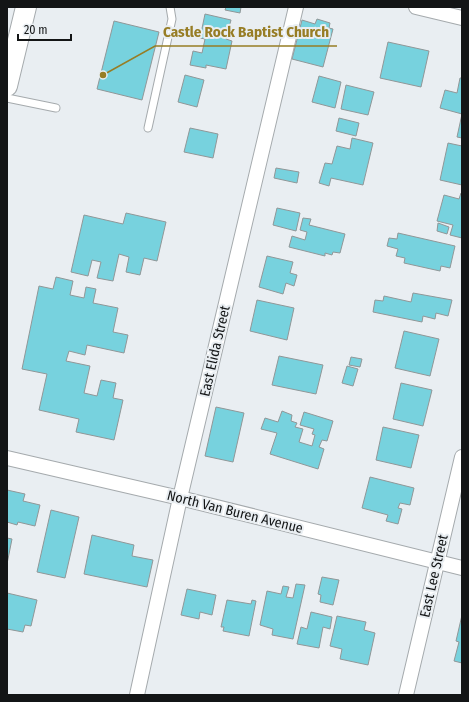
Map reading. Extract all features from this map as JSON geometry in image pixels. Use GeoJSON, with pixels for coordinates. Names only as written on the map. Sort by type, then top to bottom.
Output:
{"type":"FeatureCollection","features":[{"type":"Feature","properties":{"kind":"street"},"geometry":{"type":"LineString","coordinates":[[7,86],[26,7]]}},
{"type":"Feature","properties":{"kind":"street","name":"East Elida Street"},"geometry":{"type":"LineString","coordinates":[[137,695],[180,498],[296,7]]}},
{"type":"Feature","properties":{"kind":"street"},"geometry":{"type":"LineString","coordinates":[[416,7],[462,18]]}},
{"type":"Feature","properties":{"kind":"street","name":"East Lee Street"},"geometry":{"type":"LineString","coordinates":[[406,695],[436,562],[462,457]]}},
{"type":"Feature","properties":{"kind":"street","name":"North Van Buren Avenue"},"geometry":{"type":"LineString","coordinates":[[7,458],[180,498],[462,568]]}},
{"type":"Feature","properties":{"kind":"lane"},"geometry":{"type":"LineString","coordinates":[[148,128],[172,19],[170,7]]}},
{"type":"Feature","properties":{"kind":"lane"},"geometry":{"type":"LineString","coordinates":[[7,98],[56,108]]}},
{"type":"Feature","properties":{"kind":"building"},"geometry":{"type":"Polygon","coordinates":[[[226,7],[241,7],[240,13],[225,10],[226,7]]]}},
{"type":"Feature","properties":{"kind":"building"},"geometry":{"type":"Polygon","coordinates":[[[205,14],[231,20],[226,39],[232,41],[226,69],[206,65],[206,68],[190,65],[193,51],[202,53],[205,39],[200,38],[205,14]]]}},
{"type":"Feature","properties":{"kind":"building"},"geometry":{"type":"Polygon","coordinates":[[[317,19],[330,23],[329,28],[333,29],[323,67],[292,59],[302,20],[315,24],[317,19]]]}},
{"type":"Feature","properties":{"kind":"building"},"geometry":{"type":"Polygon","coordinates":[[[114,21],[159,32],[142,100],[97,89],[114,21]]]}},
{"type":"Feature","properties":{"kind":"building"},"geometry":{"type":"Polygon","coordinates":[[[388,42],[429,51],[421,87],[380,78],[388,42]]]}},
{"type":"Feature","properties":{"kind":"building"},"geometry":{"type":"Polygon","coordinates":[[[185,75],[204,80],[197,107],[178,102],[185,75]]]}},
{"type":"Feature","properties":{"kind":"building"},"geometry":{"type":"Polygon","coordinates":[[[319,76],[341,82],[335,108],[312,102],[319,76]]]}},
{"type":"Feature","properties":{"kind":"building"},"geometry":{"type":"Polygon","coordinates":[[[460,78],[462,78],[462,114],[440,108],[445,90],[457,93],[460,78]]]}},
{"type":"Feature","properties":{"kind":"building"},"geometry":{"type":"Polygon","coordinates":[[[346,85],[374,92],[368,115],[341,109],[346,85]]]}},
{"type":"Feature","properties":{"kind":"building"},"geometry":{"type":"Polygon","coordinates":[[[462,114],[462,138],[457,137],[462,114]]]}},
{"type":"Feature","properties":{"kind":"building"},"geometry":{"type":"Polygon","coordinates":[[[339,118],[359,123],[356,136],[336,131],[339,118]]]}},
{"type":"Feature","properties":{"kind":"building"},"geometry":{"type":"Polygon","coordinates":[[[190,128],[218,134],[213,158],[184,152],[190,128]]]}},
{"type":"Feature","properties":{"kind":"building"},"geometry":{"type":"Polygon","coordinates":[[[352,138],[373,143],[363,185],[331,178],[329,186],[319,183],[325,163],[332,164],[337,146],[350,149],[352,138]]]}},
{"type":"Feature","properties":{"kind":"building"},"geometry":{"type":"Polygon","coordinates":[[[448,143],[462,146],[462,185],[440,180],[448,143]]]}},
{"type":"Feature","properties":{"kind":"building"},"geometry":{"type":"Polygon","coordinates":[[[276,168],[299,172],[297,183],[274,178],[276,168]]]}},
{"type":"Feature","properties":{"kind":"building"},"geometry":{"type":"Polygon","coordinates":[[[461,193],[462,238],[450,235],[453,225],[437,221],[444,195],[459,199],[461,193]]]}},
{"type":"Feature","properties":{"kind":"building"},"geometry":{"type":"Polygon","coordinates":[[[277,208],[300,213],[296,231],[273,225],[277,208]]]}},
{"type":"Feature","properties":{"kind":"building"},"geometry":{"type":"Polygon","coordinates":[[[126,213],[166,222],[157,261],[144,258],[140,275],[126,272],[129,257],[119,254],[113,281],[97,278],[101,262],[92,260],[88,276],[71,272],[84,215],[123,224],[126,213]]]}},
{"type":"Feature","properties":{"kind":"building"},"geometry":{"type":"Polygon","coordinates":[[[303,218],[311,219],[309,225],[345,234],[340,253],[333,252],[332,255],[325,253],[325,256],[289,247],[292,236],[305,240],[307,232],[300,230],[303,218]]]}},
{"type":"Feature","properties":{"kind":"building"},"geometry":{"type":"Polygon","coordinates":[[[438,223],[449,227],[447,234],[437,231],[438,223]]]}},
{"type":"Feature","properties":{"kind":"building"},"geometry":{"type":"Polygon","coordinates":[[[398,233],[455,246],[450,268],[441,266],[440,271],[404,263],[405,258],[396,256],[398,249],[387,246],[389,238],[397,239],[398,233]]]}},
{"type":"Feature","properties":{"kind":"building"},"geometry":{"type":"Polygon","coordinates":[[[267,256],[293,262],[290,273],[297,275],[294,286],[286,283],[283,294],[259,287],[267,256]]]}},
{"type":"Feature","properties":{"kind":"building"},"geometry":{"type":"Polygon","coordinates":[[[56,277],[73,281],[70,295],[84,298],[86,287],[96,289],[93,303],[118,308],[113,332],[128,335],[124,353],[87,345],[85,355],[69,351],[66,361],[90,366],[84,393],[97,396],[101,380],[116,383],[113,398],[123,400],[114,440],[76,432],[79,419],[39,410],[47,374],[22,369],[39,286],[53,289],[56,277]]]}},
{"type":"Feature","properties":{"kind":"building"},"geometry":{"type":"Polygon","coordinates":[[[413,293],[452,300],[448,316],[436,313],[435,319],[423,316],[422,322],[373,312],[375,300],[383,301],[384,296],[411,302],[413,293]]]}},
{"type":"Feature","properties":{"kind":"building"},"geometry":{"type":"Polygon","coordinates":[[[257,300],[294,308],[287,340],[250,331],[257,300]]]}},
{"type":"Feature","properties":{"kind":"building"},"geometry":{"type":"Polygon","coordinates":[[[404,331],[439,339],[430,376],[395,368],[404,331]]]}},
{"type":"Feature","properties":{"kind":"building"},"geometry":{"type":"Polygon","coordinates":[[[279,356],[323,365],[316,394],[272,385],[279,356]]]}},
{"type":"Feature","properties":{"kind":"building"},"geometry":{"type":"Polygon","coordinates":[[[351,357],[362,359],[360,367],[349,365],[351,357]]]}},
{"type":"Feature","properties":{"kind":"building"},"geometry":{"type":"Polygon","coordinates":[[[347,366],[358,369],[353,386],[342,383],[347,366]]]}},
{"type":"Feature","properties":{"kind":"building"},"geometry":{"type":"Polygon","coordinates":[[[401,383],[432,390],[423,426],[393,419],[401,383]]]}},
{"type":"Feature","properties":{"kind":"building"},"geometry":{"type":"Polygon","coordinates":[[[216,407],[244,413],[233,462],[205,456],[216,407]]]}},
{"type":"Feature","properties":{"kind":"building"},"geometry":{"type":"Polygon","coordinates":[[[282,411],[292,415],[291,421],[297,423],[295,427],[303,429],[299,442],[312,446],[315,435],[312,434],[314,429],[300,425],[304,412],[333,421],[327,441],[322,440],[319,447],[324,449],[318,469],[270,454],[277,433],[261,429],[265,418],[278,422],[282,411]]]}},
{"type":"Feature","properties":{"kind":"building"},"geometry":{"type":"Polygon","coordinates":[[[383,427],[419,435],[411,468],[376,460],[383,427]]]}},
{"type":"Feature","properties":{"kind":"building"},"geometry":{"type":"Polygon","coordinates":[[[370,477],[414,488],[410,505],[400,503],[398,508],[402,509],[398,524],[386,521],[388,515],[362,508],[370,477]]]}},
{"type":"Feature","properties":{"kind":"building"},"geometry":{"type":"Polygon","coordinates":[[[7,490],[25,494],[23,501],[40,505],[35,526],[18,522],[17,525],[7,522],[7,490]]]}},
{"type":"Feature","properties":{"kind":"building"},"geometry":{"type":"Polygon","coordinates":[[[51,510],[79,517],[65,578],[37,572],[51,510]]]}},
{"type":"Feature","properties":{"kind":"building"},"geometry":{"type":"Polygon","coordinates":[[[92,535],[134,545],[132,556],[153,560],[147,587],[84,574],[92,535]]]}},
{"type":"Feature","properties":{"kind":"building"},"geometry":{"type":"Polygon","coordinates":[[[7,538],[12,539],[7,564],[7,538]]]}},
{"type":"Feature","properties":{"kind":"building"},"geometry":{"type":"Polygon","coordinates":[[[322,577],[339,580],[333,605],[320,602],[321,595],[318,594],[322,577]]]}},
{"type":"Feature","properties":{"kind":"building"},"geometry":{"type":"Polygon","coordinates":[[[296,584],[305,585],[293,639],[272,635],[273,629],[260,625],[267,591],[281,594],[283,586],[289,587],[286,597],[293,598],[296,584]]]}},
{"type":"Feature","properties":{"kind":"building"},"geometry":{"type":"Polygon","coordinates":[[[187,589],[216,595],[212,615],[200,612],[199,619],[181,615],[187,589]]]}},
{"type":"Feature","properties":{"kind":"building"},"geometry":{"type":"Polygon","coordinates":[[[7,593],[37,600],[31,626],[25,625],[23,632],[7,629],[7,593]]]}},
{"type":"Feature","properties":{"kind":"building"},"geometry":{"type":"Polygon","coordinates":[[[227,600],[251,604],[252,600],[256,601],[249,636],[223,631],[224,627],[221,627],[227,600]]]}},
{"type":"Feature","properties":{"kind":"building"},"geometry":{"type":"Polygon","coordinates":[[[311,612],[332,617],[330,629],[323,627],[319,648],[297,644],[301,627],[307,629],[311,612]]]}},
{"type":"Feature","properties":{"kind":"building"},"geometry":{"type":"Polygon","coordinates":[[[462,615],[462,663],[454,661],[459,642],[456,641],[462,615]]]}},
{"type":"Feature","properties":{"kind":"building"},"geometry":{"type":"Polygon","coordinates":[[[337,616],[366,622],[364,630],[375,633],[368,665],[340,659],[342,649],[330,646],[337,616]]]}},
{"type":"Feature","properties":{"kind":"place","name":"Castle Rock Baptist Church"},"geometry":{"type":"Point","coordinates":[103,75]}}]}
